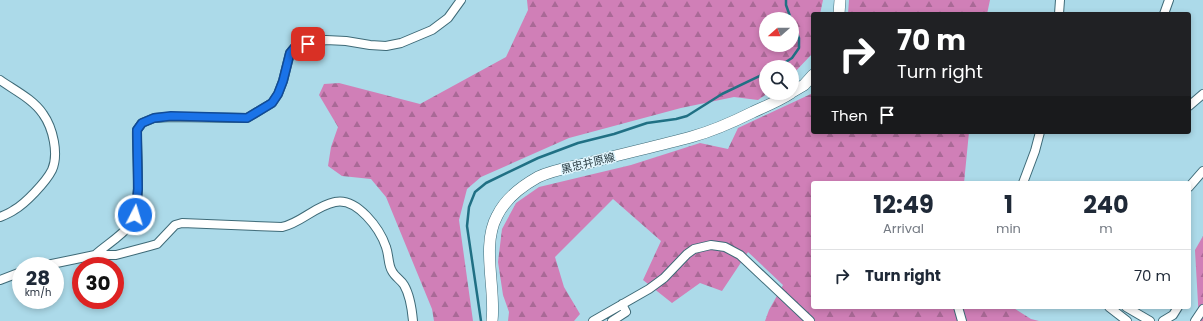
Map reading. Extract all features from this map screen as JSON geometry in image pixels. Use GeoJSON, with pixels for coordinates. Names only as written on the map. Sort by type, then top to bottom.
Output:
{"type":"FeatureCollection","features":[{"type":"Feature","properties":{"kind":"main road"},"geometry":{"type":"LineString","coordinates":[[839,12],[840,0]]}},
{"type":"Feature","properties":{"kind":"main road","name":"黒忠井原線"},"geometry":{"type":"LineString","coordinates":[[799,88],[811,77]]}},
{"type":"Feature","properties":{"kind":"main road","name":"黒忠井原線"},"geometry":{"type":"LineString","coordinates":[[492,321],[493,312],[490,259],[491,230],[497,216],[507,201],[523,187],[539,177],[562,169],[692,136],[723,126],[779,100]]}},
{"type":"Feature","properties":{"kind":"street"},"geometry":{"type":"LineString","coordinates":[[95,255],[131,224],[135,215],[138,189],[137,130],[142,123],[154,118],[171,116],[247,118],[272,103],[278,94],[283,81],[290,53],[295,47],[326,40],[386,46],[400,43],[432,30],[448,18],[461,0]]}},
{"type":"Feature","properties":{"kind":"street"},"geometry":{"type":"LineString","coordinates":[[1060,0],[1060,12]]}},
{"type":"Feature","properties":{"kind":"street"},"geometry":{"type":"LineString","coordinates":[[1165,12],[1169,0]]}},
{"type":"Feature","properties":{"kind":"street"},"geometry":{"type":"LineString","coordinates":[[0,80],[30,100],[44,115],[52,134],[55,154],[52,170],[32,196],[15,210],[0,217]]}},
{"type":"Feature","properties":{"kind":"street"},"geometry":{"type":"LineString","coordinates":[[1191,104],[1203,94]]}},
{"type":"Feature","properties":{"kind":"street"},"geometry":{"type":"LineString","coordinates":[[1024,181],[1039,134]]}},
{"type":"Feature","properties":{"kind":"street"},"geometry":{"type":"LineString","coordinates":[[1191,185],[1203,171]]}},
{"type":"Feature","properties":{"kind":"street"},"geometry":{"type":"LineString","coordinates":[[64,261],[95,255],[116,255],[157,244],[175,225],[182,223],[282,227],[291,225],[319,209],[335,202],[348,203],[358,208],[365,214],[379,230],[387,248],[391,271],[404,285],[407,292],[413,321]]}},
{"type":"Feature","properties":{"kind":"street"},"geometry":{"type":"LineString","coordinates":[[593,321],[649,289],[664,278],[687,254],[694,249],[718,245],[740,255],[810,321]]}},
{"type":"Feature","properties":{"kind":"street"},"geometry":{"type":"LineString","coordinates":[[0,280],[12,275]]}},
{"type":"Feature","properties":{"kind":"street"},"geometry":{"type":"LineString","coordinates":[[612,321],[626,312],[622,304]]}},
{"type":"Feature","properties":{"kind":"street"},"geometry":{"type":"LineString","coordinates":[[959,309],[962,321]]}},
{"type":"Feature","properties":{"kind":"street"},"geometry":{"type":"LineString","coordinates":[[1112,309],[1127,321]]}},
{"type":"Feature","properties":{"kind":"street"},"geometry":{"type":"LineString","coordinates":[[1129,309],[1150,321]]}},
{"type":"Feature","properties":{"kind":"street"},"geometry":{"type":"LineString","coordinates":[[1163,321],[1173,315],[1177,309]]}},
{"type":"Feature","properties":{"kind":"street"},"geometry":{"type":"LineString","coordinates":[[1195,321],[1203,309]]}},
{"type":"Feature","properties":{"kind":"green space"},"geometry":{"type":"Polygon","coordinates":[[[527,0],[823,0],[820,12],[811,12],[811,55],[799,68],[799,60],[759,60],[758,100],[734,97],[681,108],[569,138],[481,177],[467,189],[459,220],[473,321],[434,321],[432,309],[386,197],[371,179],[342,176],[328,166],[331,147],[338,127],[319,95],[324,84],[339,83],[420,104],[506,57],[528,10],[527,0]]]}},
{"type":"Feature","properties":{"kind":"green space"},"geometry":{"type":"Polygon","coordinates":[[[849,0],[990,0],[987,12],[848,12],[849,0]]]}},
{"type":"Feature","properties":{"kind":"green space"},"geometry":{"type":"Polygon","coordinates":[[[811,94],[811,134],[969,134],[964,181],[811,181],[811,309],[1015,309],[1031,319],[1039,321],[765,321],[769,310],[783,285],[748,252],[722,291],[700,283],[672,303],[643,280],[661,241],[613,199],[555,257],[564,287],[580,314],[574,321],[508,321],[509,312],[503,295],[498,262],[502,229],[516,203],[539,187],[631,165],[700,143],[728,149],[738,128],[811,94]]]}},
{"type":"Feature","properties":{"kind":"green space"},"geometry":{"type":"Polygon","coordinates":[[[1203,236],[1203,321],[1199,321],[1195,250],[1203,236]]]}},
{"type":"Feature","properties":{"kind":"waterway"},"geometry":{"type":"LineString","coordinates":[[786,0],[788,12]]}},
{"type":"Feature","properties":{"kind":"waterway"},"geometry":{"type":"LineString","coordinates":[[789,60],[796,52]]}},
{"type":"Feature","properties":{"kind":"waterway"},"geometry":{"type":"LineString","coordinates":[[481,321],[467,226],[469,207],[475,192],[486,183],[538,158],[578,143],[614,134],[647,123],[687,116],[722,94],[759,76]]}},
{"type":"Feature","properties":{"kind":"route"},"geometry":{"type":"LineString","coordinates":[[135,215],[138,189],[136,146],[137,130],[142,123],[154,118],[171,116],[247,118],[272,103],[278,94],[283,81],[290,53],[295,47],[308,44]]}}]}
